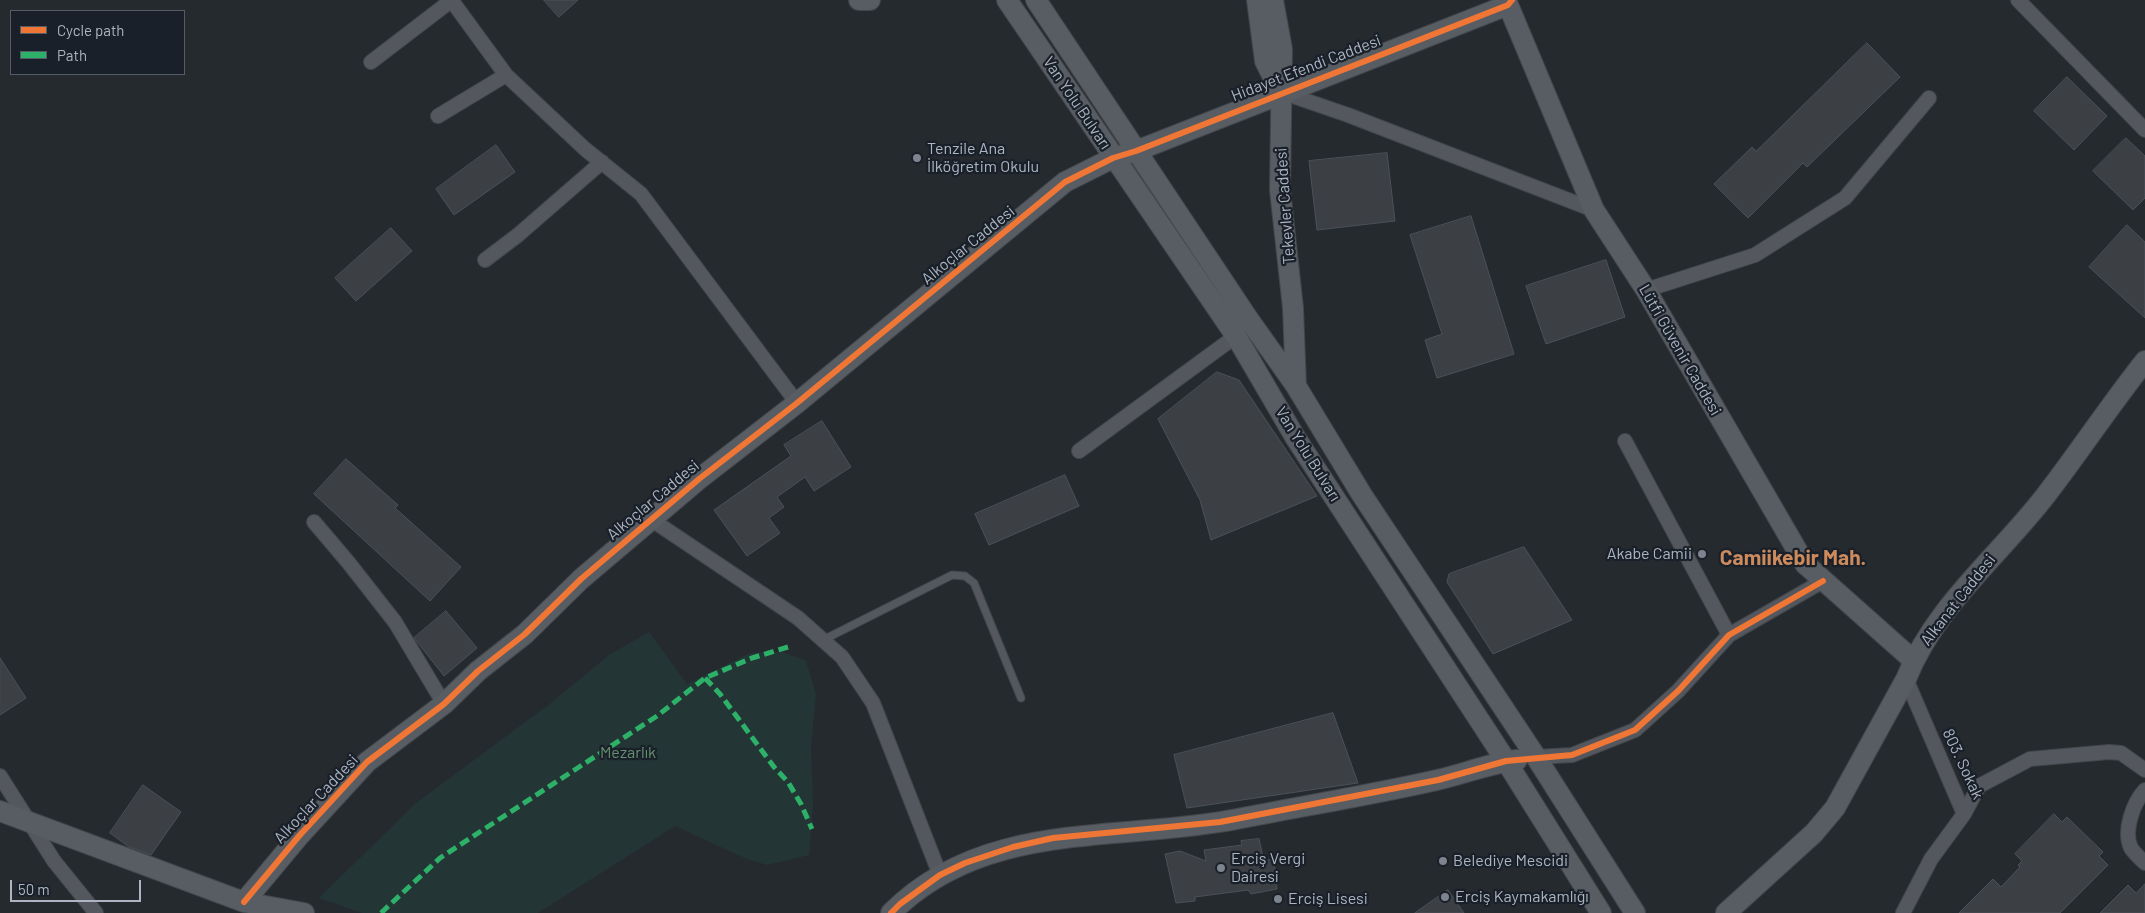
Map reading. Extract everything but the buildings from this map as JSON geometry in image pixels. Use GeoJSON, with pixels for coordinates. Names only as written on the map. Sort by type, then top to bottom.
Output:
{"type":"FeatureCollection","features":[{"type":"Feature","properties":{"kind":"street"},"geometry":{"type":"LineString","coordinates":[[371,62],[452,0],[506,76],[602,162],[641,194],[797,403]]}},
{"type":"Feature","properties":{"kind":"street"},"geometry":{"type":"LineString","coordinates":[[860,0],[870,0]]}},
{"type":"Feature","properties":{"kind":"street","name":"Van Yolu Bulvarı"},"geometry":{"type":"LineString","coordinates":[[1007,0],[1236,336],[1295,436],[1506,761],[1601,913]]}},
{"type":"Feature","properties":{"kind":"street"},"geometry":{"type":"LineString","coordinates":[[1036,0],[1246,317],[1296,386],[1362,495],[1536,757],[1635,913]]}},
{"type":"Feature","properties":{"kind":"street","name":"Tekevler Caddesi"},"geometry":{"type":"LineString","coordinates":[[1257,0],[1265,61],[1281,92],[1280,190],[1293,308],[1296,386]]}},
{"type":"Feature","properties":{"kind":"street"},"geometry":{"type":"LineString","coordinates":[[1273,0],[1282,49],[1281,92],[1348,114],[1594,210]]}},
{"type":"Feature","properties":{"kind":"street"},"geometry":{"type":"LineString","coordinates":[[2018,0],[2145,130]]}},
{"type":"Feature","properties":{"kind":"street","name":"Hidayet Efendi Caddesi"},"geometry":{"type":"LineString","coordinates":[[1113,158],[1136,151],[1509,2]]}},
{"type":"Feature","properties":{"kind":"street","name":"Lütfi Güvenir Caddesi"},"geometry":{"type":"LineString","coordinates":[[1509,2],[1594,210],[1646,290],[1805,564],[1913,660]]}},
{"type":"Feature","properties":{"kind":"street"},"geometry":{"type":"LineString","coordinates":[[438,116],[506,76]]}},
{"type":"Feature","properties":{"kind":"street"},"geometry":{"type":"LineString","coordinates":[[1646,290],[1756,255],[1845,198],[1929,98]]}},
{"type":"Feature","properties":{"kind":"street","name":"Alkoçlar Caddesi"},"geometry":{"type":"LineString","coordinates":[[244,902],[299,836],[367,762],[444,704],[478,671],[531,628],[581,578],[652,520],[698,479],[797,403],[1065,182],[1113,158]]}},
{"type":"Feature","properties":{"kind":"street"},"geometry":{"type":"LineString","coordinates":[[485,260],[518,235],[602,162]]}},
{"type":"Feature","properties":{"kind":"street"},"geometry":{"type":"LineString","coordinates":[[1079,451],[1236,336]]}},
{"type":"Feature","properties":{"kind":"street","name":"Alkanat Caddesi"},"geometry":{"type":"LineString","coordinates":[[1726,913],[1814,833],[1835,808],[1906,679],[1913,660],[1942,616],[2045,496],[2118,394],[2145,361]]}},
{"type":"Feature","properties":{"kind":"street"},"geometry":{"type":"LineString","coordinates":[[1625,441],[1729,635]]}},
{"type":"Feature","properties":{"kind":"street"},"geometry":{"type":"LineString","coordinates":[[652,520],[798,618],[842,657],[873,703],[940,875]]}},
{"type":"Feature","properties":{"kind":"street"},"geometry":{"type":"LineString","coordinates":[[314,522],[348,562],[394,622],[444,704]]}},
{"type":"Feature","properties":{"kind":"street"},"geometry":{"type":"LineString","coordinates":[[891,913],[900,904],[940,875],[1013,847],[1054,838],[1220,822],[1438,780],[1506,761],[1572,755],[1635,730],[1678,691],[1729,635],[1823,581]]}},
{"type":"Feature","properties":{"kind":"street","name":"803. Sokak"},"geometry":{"type":"LineString","coordinates":[[1906,679],[1964,814]]}},
{"type":"Feature","properties":{"kind":"street","name":"803. Sokak"},"geometry":{"type":"LineString","coordinates":[[1964,814],[1979,786],[2030,759],[2100,752],[2121,753],[2145,770]]}},
{"type":"Feature","properties":{"kind":"street"},"geometry":{"type":"LineString","coordinates":[[0,776],[54,861],[96,913]]}},
{"type":"Feature","properties":{"kind":"street"},"geometry":{"type":"LineString","coordinates":[[2145,790],[2136,804],[2128,834],[2130,846],[2145,863]]}},
{"type":"Feature","properties":{"kind":"street"},"geometry":{"type":"LineString","coordinates":[[0,811],[244,902],[304,913]]}},
{"type":"Feature","properties":{"kind":"street"},"geometry":{"type":"LineString","coordinates":[[1903,913],[1931,859],[1964,814]]}},
{"type":"Feature","properties":{"kind":"lane"},"geometry":{"type":"LineString","coordinates":[[823,640],[952,575],[965,576],[974,583],[1022,698]]}},
{"type":"Feature","properties":{"kind":"green space","name":"Mezarlık"},"geometry":{"type":"Polygon","coordinates":[[[649,632],[687,684],[750,653],[783,652],[806,661],[816,694],[811,746],[813,806],[809,855],[767,865],[747,859],[675,826],[538,913],[362,913],[319,898],[416,803],[551,703],[609,655],[649,632]]]}},
{"type":"Feature","properties":{"kind":"marked path"},"geometry":{"type":"LineString","coordinates":[[381,913],[440,858],[657,716],[705,678],[752,658],[788,647]]}},
{"type":"Feature","properties":{"kind":"marked path"},"geometry":{"type":"LineString","coordinates":[[705,678],[720,694],[774,767],[788,782],[801,804],[812,829]]}},
{"type":"Feature","properties":{"kind":"cycle path"},"geometry":{"type":"LineString","coordinates":[[244,902],[299,836],[367,762],[444,704],[478,671],[525,634],[581,579],[699,479],[797,403],[1065,182],[1113,158],[1136,151],[1508,5],[1512,0]]}},
{"type":"Feature","properties":{"kind":"cycle path"},"geometry":{"type":"LineString","coordinates":[[891,913],[900,904],[940,875],[965,863],[1013,847],[1053,838],[1220,822],[1438,780],[1506,761],[1572,755],[1635,730],[1678,691],[1729,635],[1823,581]]}},
{"type":"Feature","properties":{"kind":"place","name":"Tenzile Ana İlköğretim Okulu"},"geometry":{"type":"Point","coordinates":[917,158]}},
{"type":"Feature","properties":{"kind":"place","name":"Akabe Camii"},"geometry":{"type":"Point","coordinates":[1702,554]}},
{"type":"Feature","properties":{"kind":"place","name":"Belediye Mescidi"},"geometry":{"type":"Point","coordinates":[1443,861]}},
{"type":"Feature","properties":{"kind":"place","name":"Erciş Vergi Dairesi"},"geometry":{"type":"Point","coordinates":[1221,868]}},
{"type":"Feature","properties":{"kind":"place","name":"Erciş Kaymakamlığı"},"geometry":{"type":"Point","coordinates":[1445,897]}},
{"type":"Feature","properties":{"kind":"place","name":"Erciş Lisesi"},"geometry":{"type":"Point","coordinates":[1278,899]}},
{"type":"Feature","properties":{"kind":"district","name":"Camiikebir Mah."},"geometry":{"type":"Point","coordinates":[1793,558]}}]}
